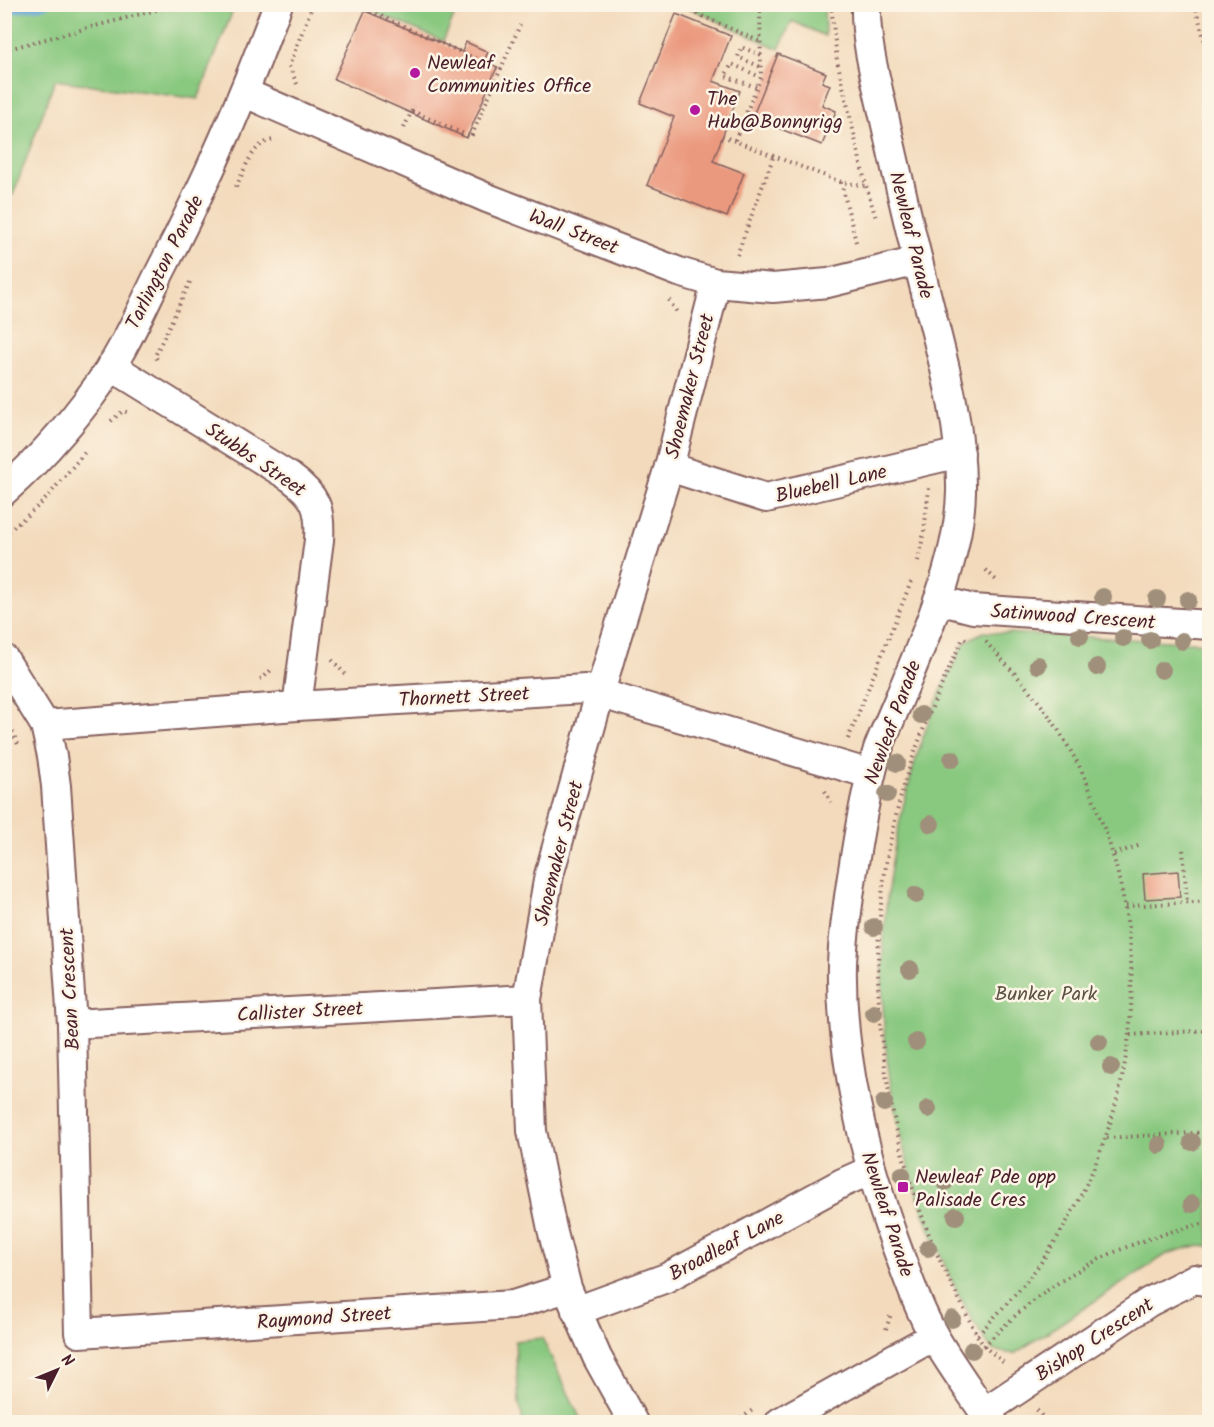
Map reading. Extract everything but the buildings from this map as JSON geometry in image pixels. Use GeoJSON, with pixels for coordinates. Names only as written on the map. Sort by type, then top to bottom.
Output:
{"type":"FeatureCollection","features":[{"type":"Feature","properties":{"kind":"street","name":"Tarlington Parade"},"geometry":{"type":"LineString","coordinates":[[4,491],[19,478],[68,424],[111,366],[181,231],[244,93],[278,4]]}},
{"type":"Feature","properties":{"kind":"street","name":"Newleaf Parade"},"geometry":{"type":"LineString","coordinates":[[866,4],[871,54],[918,261],[950,388],[960,453],[961,494],[956,536],[938,600],[878,749],[860,822],[842,964],[850,1067],[871,1170],[908,1279],[934,1336],[988,1417]]}},
{"type":"Feature","properties":{"kind":"street","name":"Wall Street"},"geometry":{"type":"LineString","coordinates":[[244,93],[487,198],[679,272],[716,283],[773,288],[828,283],[918,261]]}},
{"type":"Feature","properties":{"kind":"street","name":"Shoemaker Street"},"geometry":{"type":"LineString","coordinates":[[633,1422],[597,1357],[571,1299],[552,1229],[532,1131],[527,999],[549,875],[669,467],[716,283]]}},
{"type":"Feature","properties":{"kind":"street","name":"Stubbs Street"},"geometry":{"type":"LineString","coordinates":[[111,366],[290,477],[313,497],[318,509],[319,540],[297,706]]}},
{"type":"Feature","properties":{"kind":"street","name":"Bluebell Lane"},"geometry":{"type":"LineString","coordinates":[[669,467],[766,498],[960,453]]}},
{"type":"Feature","properties":{"kind":"street","name":"Satinwood Crescent"},"geometry":{"type":"LineString","coordinates":[[938,600],[973,609],[1209,625]]}},
{"type":"Feature","properties":{"kind":"street","name":"Bean Crescent"},"geometry":{"type":"LineString","coordinates":[[10,649],[45,724],[56,786],[72,1024],[79,1333]]}},
{"type":"Feature","properties":{"kind":"street","name":"Thornett Street"},"geometry":{"type":"LineString","coordinates":[[45,724],[585,688],[870,774]]}},
{"type":"Feature","properties":{"kind":"street","name":"Callister Street"},"geometry":{"type":"LineString","coordinates":[[72,1024],[527,999]]}},
{"type":"Feature","properties":{"kind":"street","name":"Broadleaf Lane"},"geometry":{"type":"LineString","coordinates":[[571,1299],[666,1278],[842,1183],[871,1170]]}},
{"type":"Feature","properties":{"kind":"street","name":"Bishop Crescent"},"geometry":{"type":"LineString","coordinates":[[988,1417],[1149,1302],[1194,1279],[1209,1282]]}},
{"type":"Feature","properties":{"kind":"street","name":"Raymond Street"},"geometry":{"type":"LineString","coordinates":[[79,1333],[513,1305],[571,1299]]}},
{"type":"Feature","properties":{"kind":"street"},"geometry":{"type":"LineString","coordinates":[[780,1422],[934,1336]]}},
{"type":"Feature","properties":{"kind":"path"},"geometry":{"type":"LineString","coordinates":[[4,50],[66,36],[179,4]]}},
{"type":"Feature","properties":{"kind":"path"},"geometry":{"type":"LineString","coordinates":[[298,84],[289,66],[313,5],[324,4]]}},
{"type":"Feature","properties":{"kind":"path"},"geometry":{"type":"LineString","coordinates":[[354,4],[501,70]]}},
{"type":"Feature","properties":{"kind":"path"},"geometry":{"type":"LineString","coordinates":[[647,9],[654,4]]}},
{"type":"Feature","properties":{"kind":"path"},"geometry":{"type":"LineString","coordinates":[[675,4],[761,42]]}},
{"type":"Feature","properties":{"kind":"path"},"geometry":{"type":"LineString","coordinates":[[735,140],[760,77],[760,4]]}},
{"type":"Feature","properties":{"kind":"path"},"geometry":{"type":"LineString","coordinates":[[831,4],[837,60],[866,186],[878,225]]}},
{"type":"Feature","properties":{"kind":"path"},"geometry":{"type":"LineString","coordinates":[[1196,4],[1209,61]]}},
{"type":"Feature","properties":{"kind":"path"},"geometry":{"type":"LineString","coordinates":[[404,128],[413,108],[471,137],[520,25]]}},
{"type":"Feature","properties":{"kind":"path"},"geometry":{"type":"LineString","coordinates":[[761,55],[741,47],[738,57],[761,67]]}},
{"type":"Feature","properties":{"kind":"path"},"geometry":{"type":"LineString","coordinates":[[756,87],[725,76],[732,64],[760,77]]}},
{"type":"Feature","properties":{"kind":"path"},"geometry":{"type":"LineString","coordinates":[[722,136],[841,182],[866,186]]}},
{"type":"Feature","properties":{"kind":"path"},"geometry":{"type":"LineString","coordinates":[[737,255],[774,155]]}},
{"type":"Feature","properties":{"kind":"path"},"geometry":{"type":"LineString","coordinates":[[841,182],[856,243]]}},
{"type":"Feature","properties":{"kind":"path"},"geometry":{"type":"LineString","coordinates":[[155,356],[159,363]]}},
{"type":"Feature","properties":{"kind":"path"},"geometry":{"type":"LineString","coordinates":[[123,411],[132,414]]}},
{"type":"Feature","properties":{"kind":"path"},"geometry":{"type":"LineString","coordinates":[[848,739],[916,571],[924,532],[929,484]]}},
{"type":"Feature","properties":{"kind":"path"},"geometry":{"type":"LineString","coordinates":[[4,621],[10,649]]}},
{"type":"Feature","properties":{"kind":"path"},"geometry":{"type":"LineString","coordinates":[[963,638],[919,738],[893,828],[879,927],[880,1021],[886,1072],[900,1141],[917,1203],[935,1251],[978,1335],[984,1346],[1001,1359]]}},
{"type":"Feature","properties":{"kind":"path"},"geometry":{"type":"LineString","coordinates":[[978,1335],[1024,1286],[1048,1252],[1088,1181],[1107,1138],[1121,1088],[1130,1035],[1132,977],[1126,906],[1113,854],[1090,790],[1078,764],[1034,696],[984,640]]}},
{"type":"Feature","properties":{"kind":"path"},"geometry":{"type":"LineString","coordinates":[[330,658],[347,677]]}},
{"type":"Feature","properties":{"kind":"path"},"geometry":{"type":"LineString","coordinates":[[252,679],[263,678],[275,665]]}},
{"type":"Feature","properties":{"kind":"path"},"geometry":{"type":"LineString","coordinates":[[1113,854],[1141,845]]}},
{"type":"Feature","properties":{"kind":"path"},"geometry":{"type":"LineString","coordinates":[[1184,850],[1187,902]]}},
{"type":"Feature","properties":{"kind":"path"},"geometry":{"type":"LineString","coordinates":[[1126,906],[1209,901]]}},
{"type":"Feature","properties":{"kind":"path"},"geometry":{"type":"LineString","coordinates":[[1130,1035],[1209,1030]]}},
{"type":"Feature","properties":{"kind":"path"},"geometry":{"type":"LineString","coordinates":[[1107,1138],[1209,1132]]}},
{"type":"Feature","properties":{"kind":"path"},"geometry":{"type":"LineString","coordinates":[[984,1346],[1018,1313],[1050,1288],[1090,1262],[1172,1230],[1209,1222]]}},
{"type":"Feature","properties":{"kind":"green space"},"geometry":{"type":"Polygon","coordinates":[[[5,4],[235,5],[198,99],[55,80],[13,195],[4,193],[5,4]]]}},
{"type":"Feature","properties":{"kind":"green space"},"geometry":{"type":"Polygon","coordinates":[[[358,5],[459,5],[443,41],[358,5]]]}},
{"type":"Feature","properties":{"kind":"green space"},"geometry":{"type":"Polygon","coordinates":[[[683,5],[824,5],[825,36],[792,21],[779,49],[683,5]]]}},
{"type":"Feature","properties":{"kind":"green space","name":"Bunker Park"},"geometry":{"type":"Polygon","coordinates":[[[984,632],[1209,643],[1209,1246],[1190,1247],[1167,1254],[1014,1354],[992,1350],[958,1293],[931,1233],[910,1173],[895,1112],[886,1051],[882,989],[884,927],[891,866],[904,804],[921,743],[936,703],[962,648],[969,640],[984,632]]]}},
{"type":"Feature","properties":{"kind":"green space"},"geometry":{"type":"Polygon","coordinates":[[[542,1338],[582,1422],[523,1422],[519,1403],[515,1341],[542,1338]]]}},
{"type":"Feature","properties":{"kind":"waterway"},"geometry":{"type":"LineString","coordinates":[[4,11],[46,4]]}},
{"type":"Feature","properties":{"kind":"place","name":"Newleaf Communities Office"},"geometry":{"type":"Point","coordinates":[415,73]}},
{"type":"Feature","properties":{"kind":"place","name":"The Hub@Bonnyrigg"},"geometry":{"type":"Point","coordinates":[695,110]}},
{"type":"Feature","properties":{"kind":"place","name":"Newleaf Pde opp Palisade Cres"},"geometry":{"type":"Point","coordinates":[903,1187]}}]}
